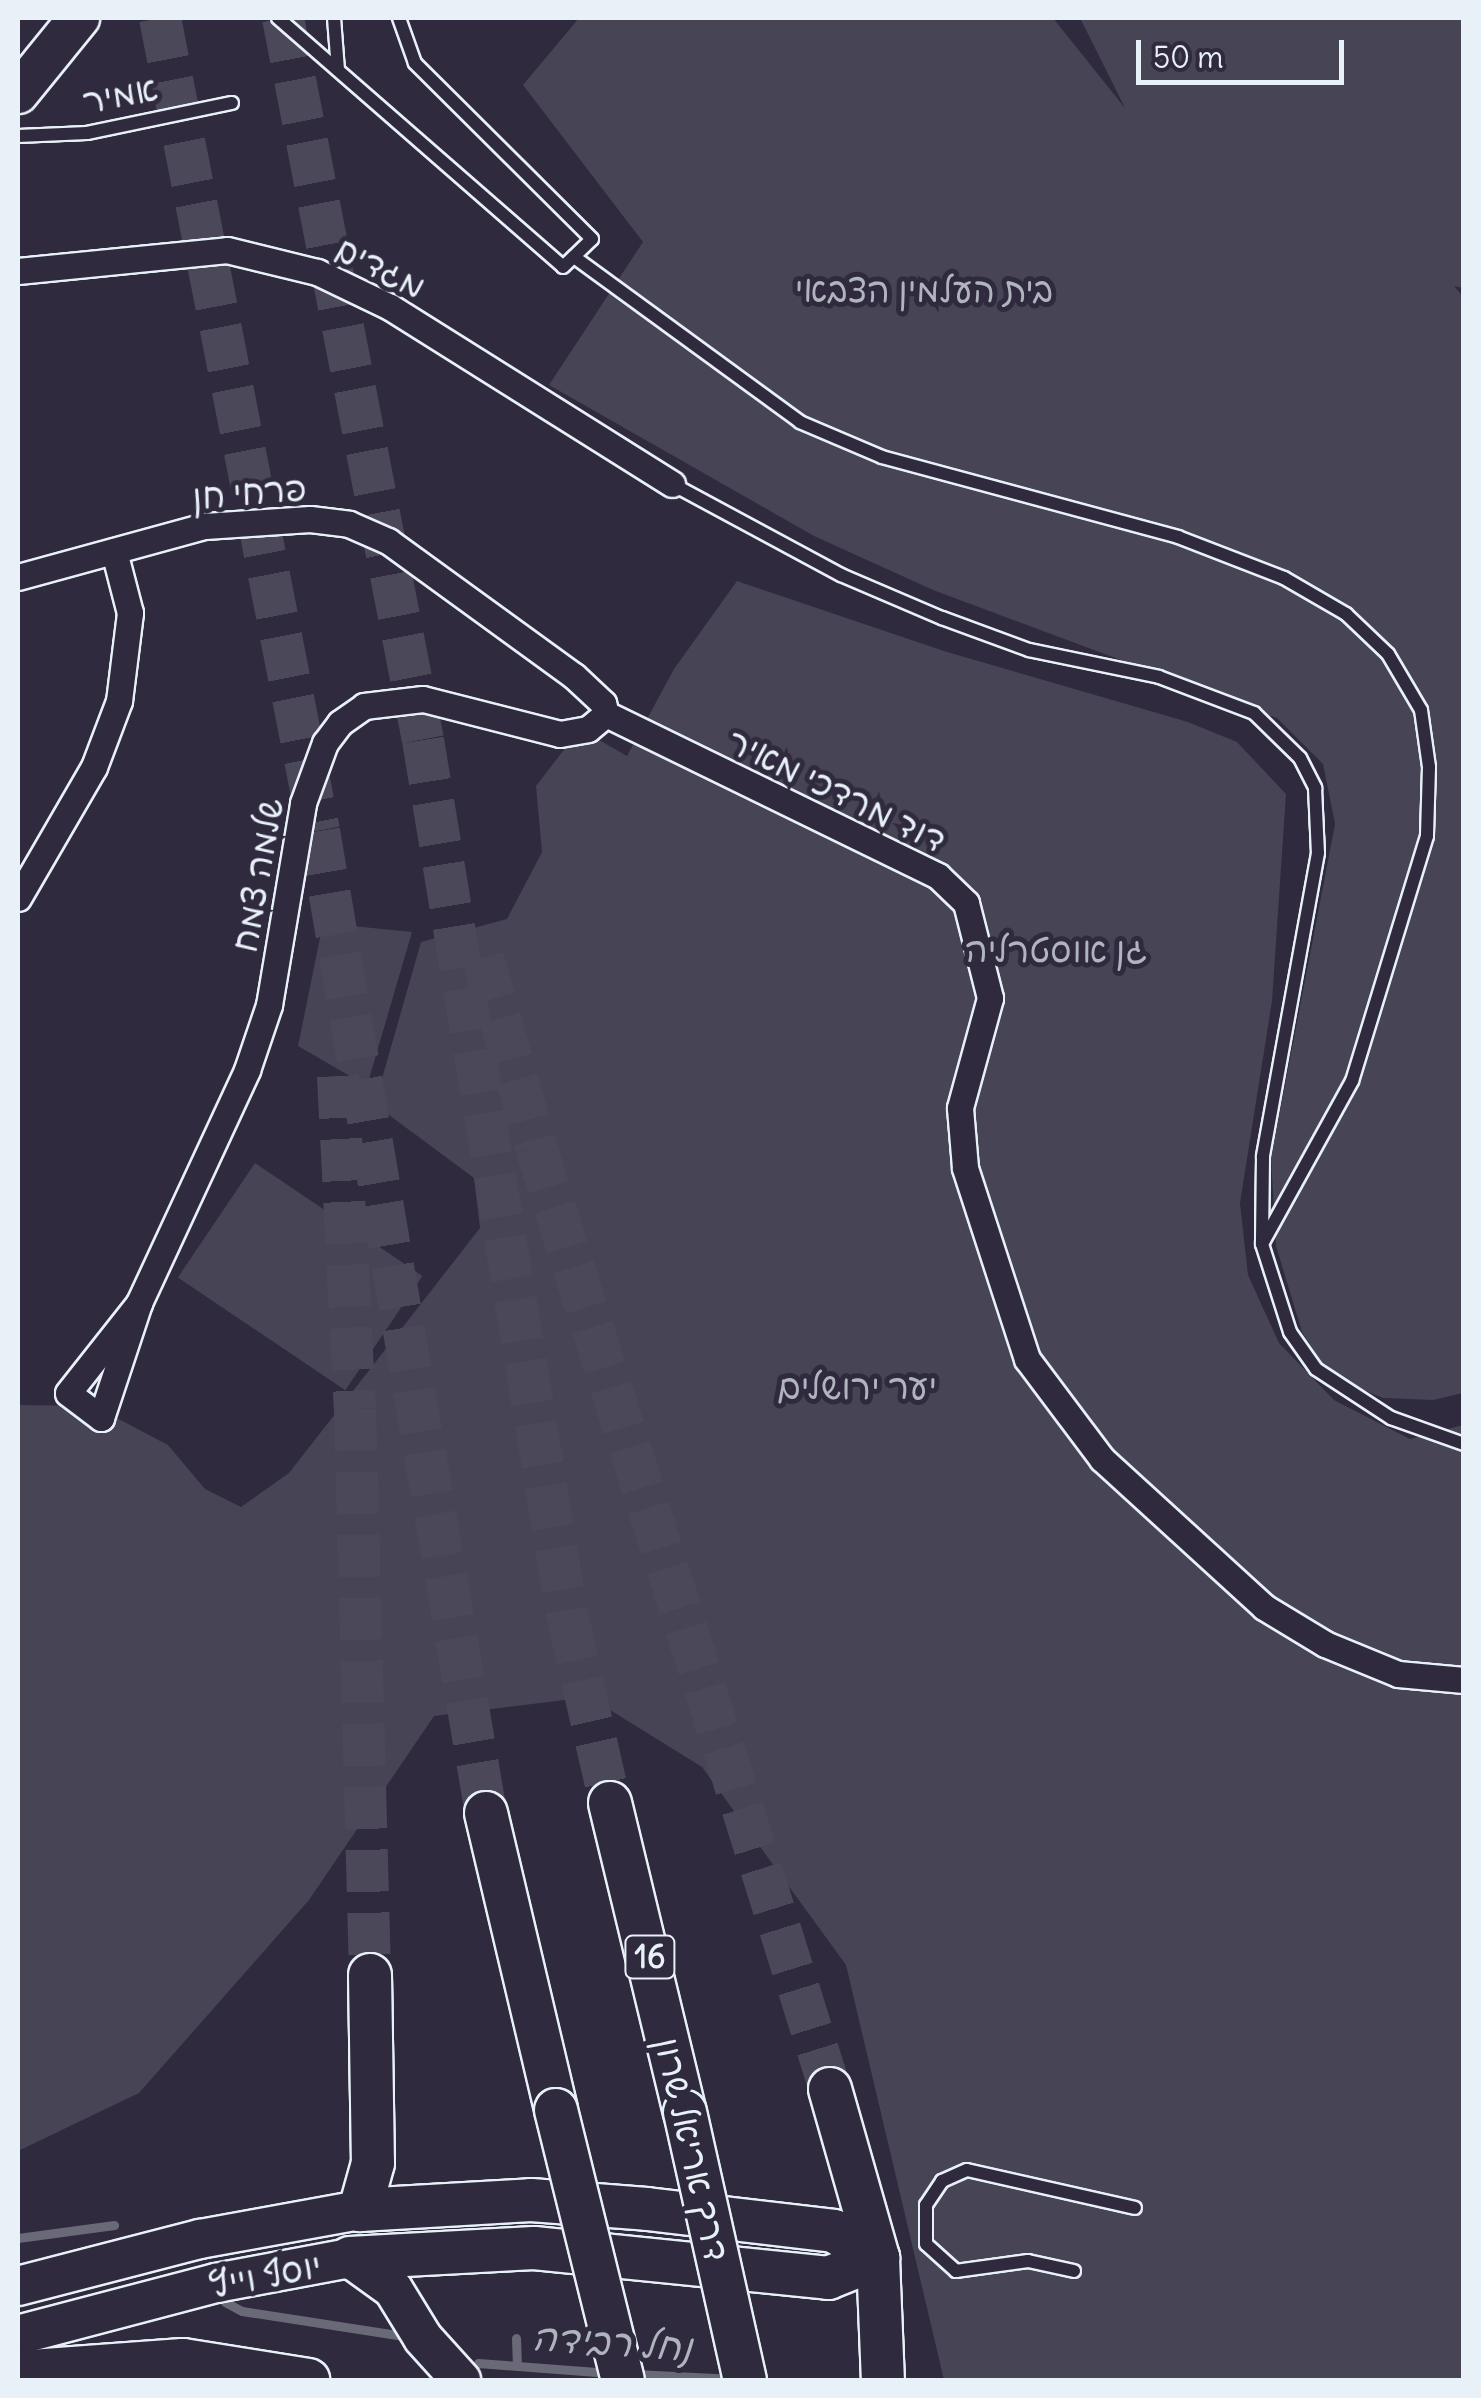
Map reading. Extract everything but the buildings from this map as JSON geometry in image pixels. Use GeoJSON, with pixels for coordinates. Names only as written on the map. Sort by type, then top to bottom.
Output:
{"type":"FeatureCollection","features":[{"type":"Feature","properties":{"kind":"highway","name":"דרך אריאל שרון"},"geometry":{"type":"LineString","coordinates":[[610,1803],[745,2380]]}},
{"type":"Feature","properties":{"kind":"highway"},"geometry":{"type":"LineString","coordinates":[[486,1813],[623,2380]]}},
{"type":"Feature","properties":{"kind":"highway"},"geometry":{"type":"LineString","coordinates":[[370,1976],[373,2162],[360,2210],[531,2200],[647,2209],[834,2231],[878,2258]]}},
{"type":"Feature","properties":{"kind":"highway"},"geometry":{"type":"LineString","coordinates":[[830,2089],[878,2258],[882,2380]]}},
{"type":"Feature","properties":{"kind":"highway"},"geometry":{"type":"LineString","coordinates":[[350,2258],[534,2248],[828,2278],[878,2258]]}},
{"type":"Feature","properties":{"kind":"highway"},"geometry":{"type":"LineString","coordinates":[[18,2372],[183,2360],[308,2380]]}},
{"type":"Feature","properties":{"kind":"main road"},"geometry":{"type":"LineString","coordinates":[[18,92],[78,18]]}},
{"type":"Feature","properties":{"kind":"main road","name":"יוסף וייץ"},"geometry":{"type":"LineString","coordinates":[[18,2286],[200,2239],[360,2210]]}},
{"type":"Feature","properties":{"kind":"main road","name":"יוסף וייץ"},"geometry":{"type":"LineString","coordinates":[[18,2335],[216,2283],[350,2258],[393,2288],[423,2338],[461,2380]]}},
{"type":"Feature","properties":{"kind":"street","name":"מגדים"},"geometry":{"type":"LineString","coordinates":[[18,271],[227,250],[318,272],[390,307],[672,484]]}},
{"type":"Feature","properties":{"kind":"street","name":"פרחי חן"},"geometry":{"type":"LineString","coordinates":[[18,577],[206,526],[310,519],[349,524],[388,541],[574,676],[603,703],[606,714]]}},
{"type":"Feature","properties":{"kind":"street"},"geometry":{"type":"LineString","coordinates":[[18,898],[94,767],[119,701],[130,613],[114,551]]}},
{"type":"Feature","properties":{"kind":"street","name":"שלמה צמח"},"geometry":{"type":"LineString","coordinates":[[138,1302],[252,1054],[269,1005],[303,803],[325,743],[340,722],[364,706],[423,699],[560,734],[588,729],[606,714]]}},
{"type":"Feature","properties":{"kind":"street","name":"דוד מרדכי מאיר"},"geometry":{"type":"LineString","coordinates":[[606,714],[938,876],[966,902],[990,998],[960,1108],[966,1168],[1026,1359],[1102,1459],[1264,1606],[1325,1644],[1398,1674],[1464,1680]]}},
{"type":"Feature","properties":{"kind":"lane"},"geometry":{"type":"LineString","coordinates":[[278,18],[564,268],[592,239],[415,63],[398,18]]}},
{"type":"Feature","properties":{"kind":"lane"},"geometry":{"type":"LineString","coordinates":[[334,18],[338,70]]}},
{"type":"Feature","properties":{"kind":"lane","name":"אמיר"},"geometry":{"type":"LineString","coordinates":[[18,136],[87,133],[232,103]]}},
{"type":"Feature","properties":{"kind":"lane"},"geometry":{"type":"LineString","coordinates":[[574,257],[800,422],[882,457],[1178,537],[1248,564],[1346,614],[1388,654],[1421,710],[1429,767],[1427,836],[1352,1081],[1262,1244]]}},
{"type":"Feature","properties":{"kind":"lane"},"geometry":{"type":"LineString","coordinates":[[672,484],[841,575],[942,618],[1030,650],[1159,677],[1254,713],[1300,758],[1315,788],[1318,853],[1263,1157],[1262,1244],[1290,1332],[1316,1369],[1391,1418],[1464,1444]]}},
{"type":"Feature","properties":{"kind":"lane"},"geometry":{"type":"LineString","coordinates":[[1074,2271],[1028,2261],[956,2271],[926,2244],[926,2205],[942,2181],[966,2170],[1135,2208]]}},
{"type":"Feature","properties":{"kind":"green space","name":"בית העלמין הצבאי"},"geometry":{"type":"Polygon","coordinates":[[[579,18],[1053,18],[1125,108],[1080,18],[1463,18],[1463,288],[1454,286],[1464,298],[1463,1393],[1433,1400],[1383,1398],[1331,1377],[1302,1332],[1276,1246],[1271,1158],[1335,824],[1323,764],[1277,718],[933,590],[814,536],[549,385],[643,242],[523,85],[579,18]]]}},
{"type":"Feature","properties":{"kind":"green space","name":"יער ירושלים"},"geometry":{"type":"Polygon","coordinates":[[[737,581],[947,652],[1188,722],[1237,742],[1286,794],[1272,1001],[1240,1203],[1248,1275],[1279,1343],[1334,1400],[1410,1439],[1463,1425],[1463,2380],[944,2380],[846,1965],[702,1767],[589,1697],[434,1716],[309,1900],[139,2093],[18,2151],[18,1405],[94,1406],[168,1445],[205,1489],[241,1507],[289,1473],[480,1228],[474,1178],[389,1115],[377,1096],[421,942],[507,919],[542,852],[536,786],[580,729],[627,756],[674,669],[737,581]]]}},
{"type":"Feature","properties":{"kind":"green space"},"geometry":{"type":"Polygon","coordinates":[[[323,923],[412,932],[367,1086],[298,1046],[323,923]]]}},
{"type":"Feature","properties":{"kind":"green space"},"geometry":{"type":"Polygon","coordinates":[[[255,1163],[422,1276],[345,1390],[178,1277],[255,1163]]]}},
{"type":"Feature","properties":{"kind":"waterway","name":"נחל רבידה"},"geometry":{"type":"LineString","coordinates":[[18,2238],[114,2225]]}},
{"type":"Feature","properties":{"kind":"waterway","name":"נחל רבידה"},"geometry":{"type":"LineString","coordinates":[[225,2302],[242,2311],[397,2335]]}},
{"type":"Feature","properties":{"kind":"waterway"},"geometry":{"type":"LineString","coordinates":[[516,2338],[517,2362]]}},
{"type":"Feature","properties":{"kind":"waterway","name":"נחל רבידה"},"geometry":{"type":"LineString","coordinates":[[478,2363],[610,2373]]}},
{"type":"Feature","properties":{"kind":"waterway","name":"נחל רבידה"},"geometry":{"type":"LineString","coordinates":[[635,2374],[735,2379]]}},
{"type":"Feature","properties":{"kind":"tunnel"},"geometry":{"type":"LineString","coordinates":[[160,18],[319,831],[486,1813]]}},
{"type":"Feature","properties":{"kind":"tunnel"},"geometry":{"type":"LineString","coordinates":[[283,18],[423,740],[568,1619],[610,1803]]}},
{"type":"Feature","properties":{"kind":"tunnel"},"geometry":{"type":"LineString","coordinates":[[483,958],[536,1147],[830,2089]]}},
{"type":"Feature","properties":{"kind":"tunnel"},"geometry":{"type":"LineString","coordinates":[[338,1076],[355,1409],[370,1975]]}},
{"type":"Feature","properties":{"kind":"park label","name":"גן אוסטרליה"},"geometry":{"type":"Point","coordinates":[1056,949]}}]}
